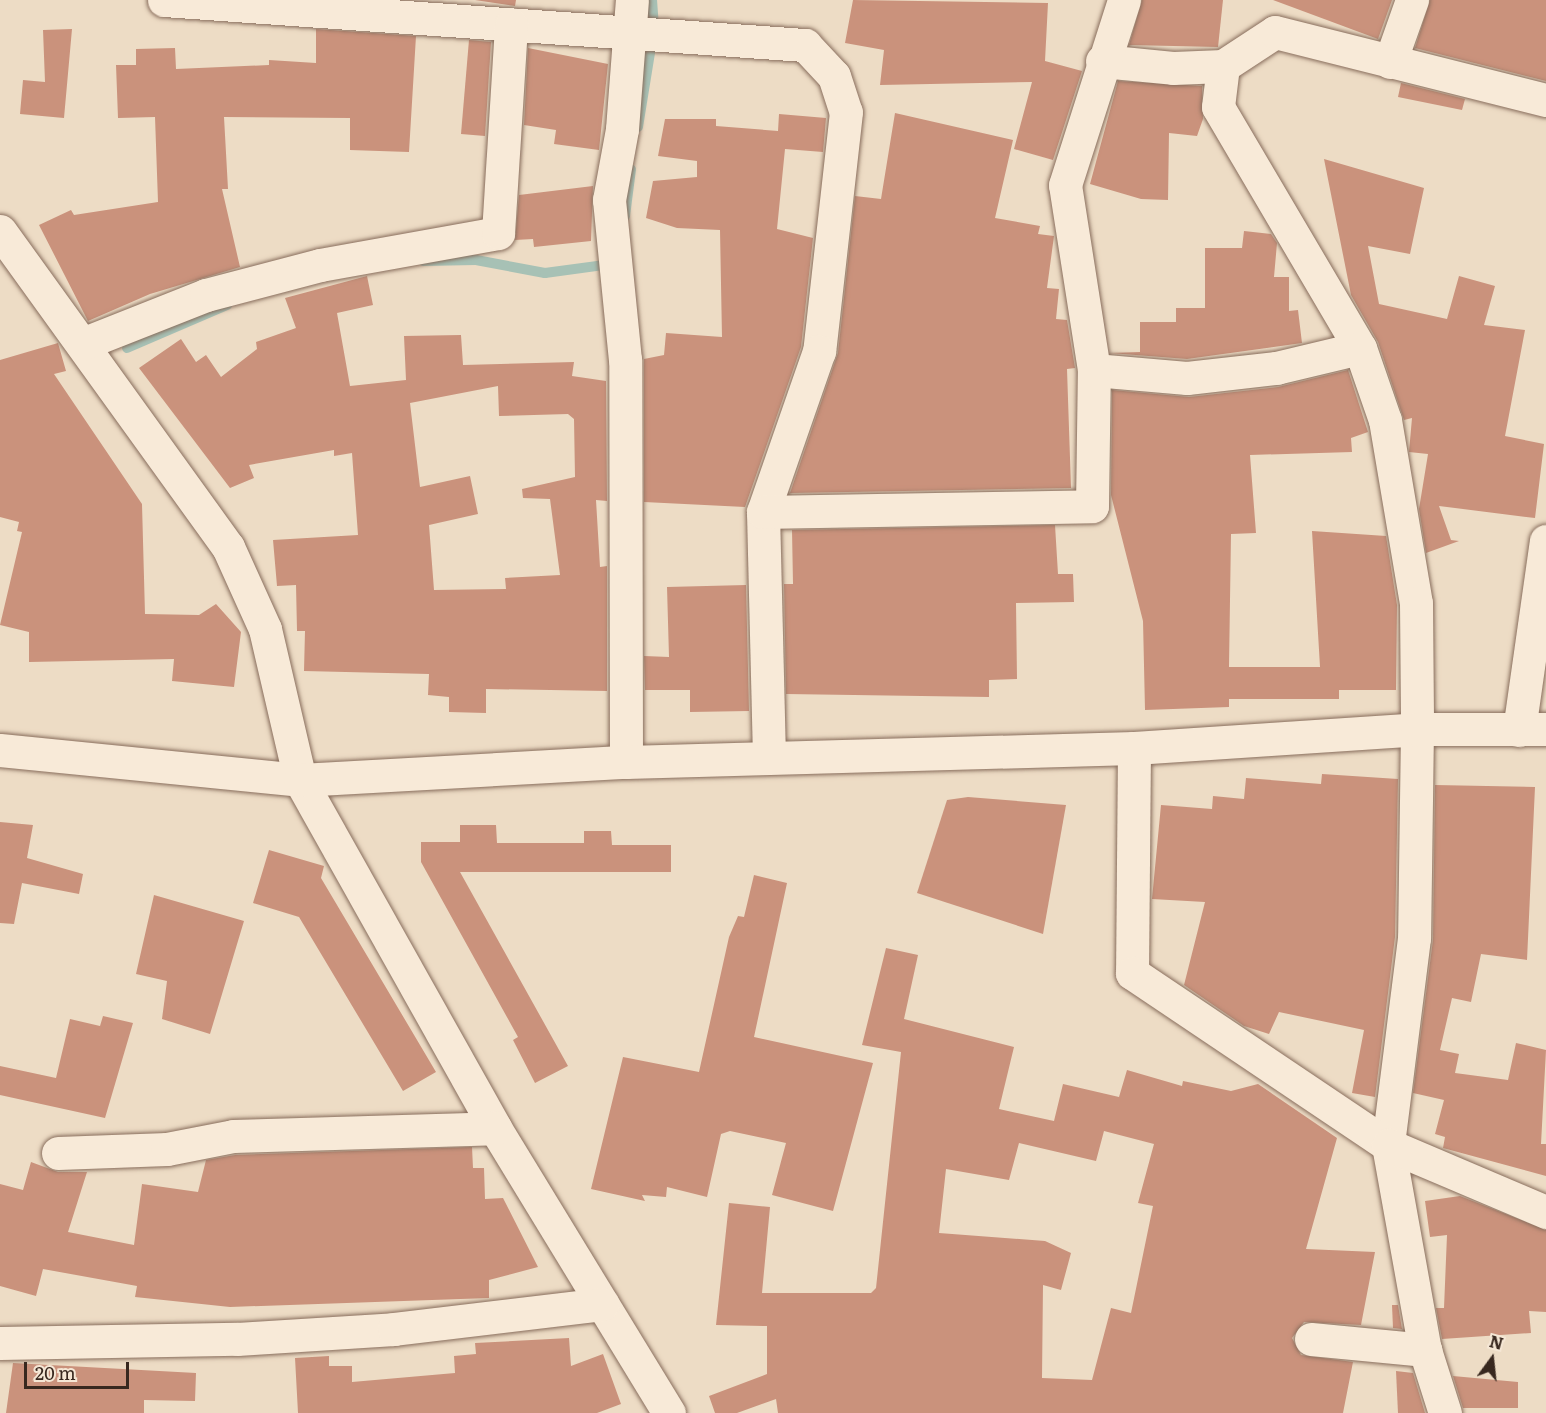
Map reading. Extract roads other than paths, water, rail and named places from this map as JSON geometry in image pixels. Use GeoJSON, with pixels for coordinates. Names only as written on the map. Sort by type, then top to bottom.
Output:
{"type":"FeatureCollection","features":[{"type":"Feature","properties":{"kind":"street"},"geometry":{"type":"LineString","coordinates":[[164,0],[805,45],[834,76],[846,112],[819,351],[763,512],[770,757]]}},
{"type":"Feature","properties":{"kind":"street"},"geometry":{"type":"LineString","coordinates":[[626,762],[625,348],[609,200],[632,32],[632,0]]}},
{"type":"Feature","properties":{"kind":"street"},"geometry":{"type":"LineString","coordinates":[[763,512],[1092,506],[1095,370],[1065,185],[1102,61],[1124,0]]}},
{"type":"Feature","properties":{"kind":"street"},"geometry":{"type":"LineString","coordinates":[[1389,62],[1412,0]]}},
{"type":"Feature","properties":{"kind":"street"},"geometry":{"type":"LineString","coordinates":[[82,344],[206,295],[320,265],[498,233],[511,24]]}},
{"type":"Feature","properties":{"kind":"street"},"geometry":{"type":"LineString","coordinates":[[1102,61],[1173,68],[1223,66],[1275,32],[1546,100]]}},
{"type":"Feature","properties":{"kind":"street"},"geometry":{"type":"LineString","coordinates":[[1223,66],[1218,106],[1360,348],[1385,420],[1398,484],[1416,603],[1414,938],[1388,1145],[1425,1350],[1445,1413]]}},
{"type":"Feature","properties":{"kind":"street"},"geometry":{"type":"LineString","coordinates":[[0,231],[228,547],[265,629],[300,780],[495,1128],[669,1413]]}},
{"type":"Feature","properties":{"kind":"street"},"geometry":{"type":"LineString","coordinates":[[1095,370],[1187,378],[1276,368],[1360,348]]}},
{"type":"Feature","properties":{"kind":"street"},"geometry":{"type":"LineString","coordinates":[[0,750],[300,780],[626,762],[1134,748],[1417,729],[1532,729],[1546,541]]}},
{"type":"Feature","properties":{"kind":"street"},"geometry":{"type":"LineString","coordinates":[[1134,748],[1132,973],[1388,1145],[1546,1212]]}},
{"type":"Feature","properties":{"kind":"street"},"geometry":{"type":"LineString","coordinates":[[58,1153],[166,1149],[233,1136],[495,1128]]}},
{"type":"Feature","properties":{"kind":"street"},"geometry":{"type":"LineString","coordinates":[[0,1343],[237,1339],[394,1329],[603,1304]]}},
{"type":"Feature","properties":{"kind":"street"},"geometry":{"type":"LineString","coordinates":[[1311,1339],[1425,1350]]}},
{"type":"Feature","properties":{"kind":"waterway"},"geometry":{"type":"LineString","coordinates":[[638,127],[654,28],[652,0]]}},
{"type":"Feature","properties":{"kind":"waterway"},"geometry":{"type":"LineString","coordinates":[[625,216],[631,169]]}},
{"type":"Feature","properties":{"kind":"waterway"},"geometry":{"type":"LineString","coordinates":[[423,261],[476,260],[545,273],[612,264]]}},
{"type":"Feature","properties":{"kind":"waterway"},"geometry":{"type":"LineString","coordinates":[[127,348],[227,305]]}}]}
